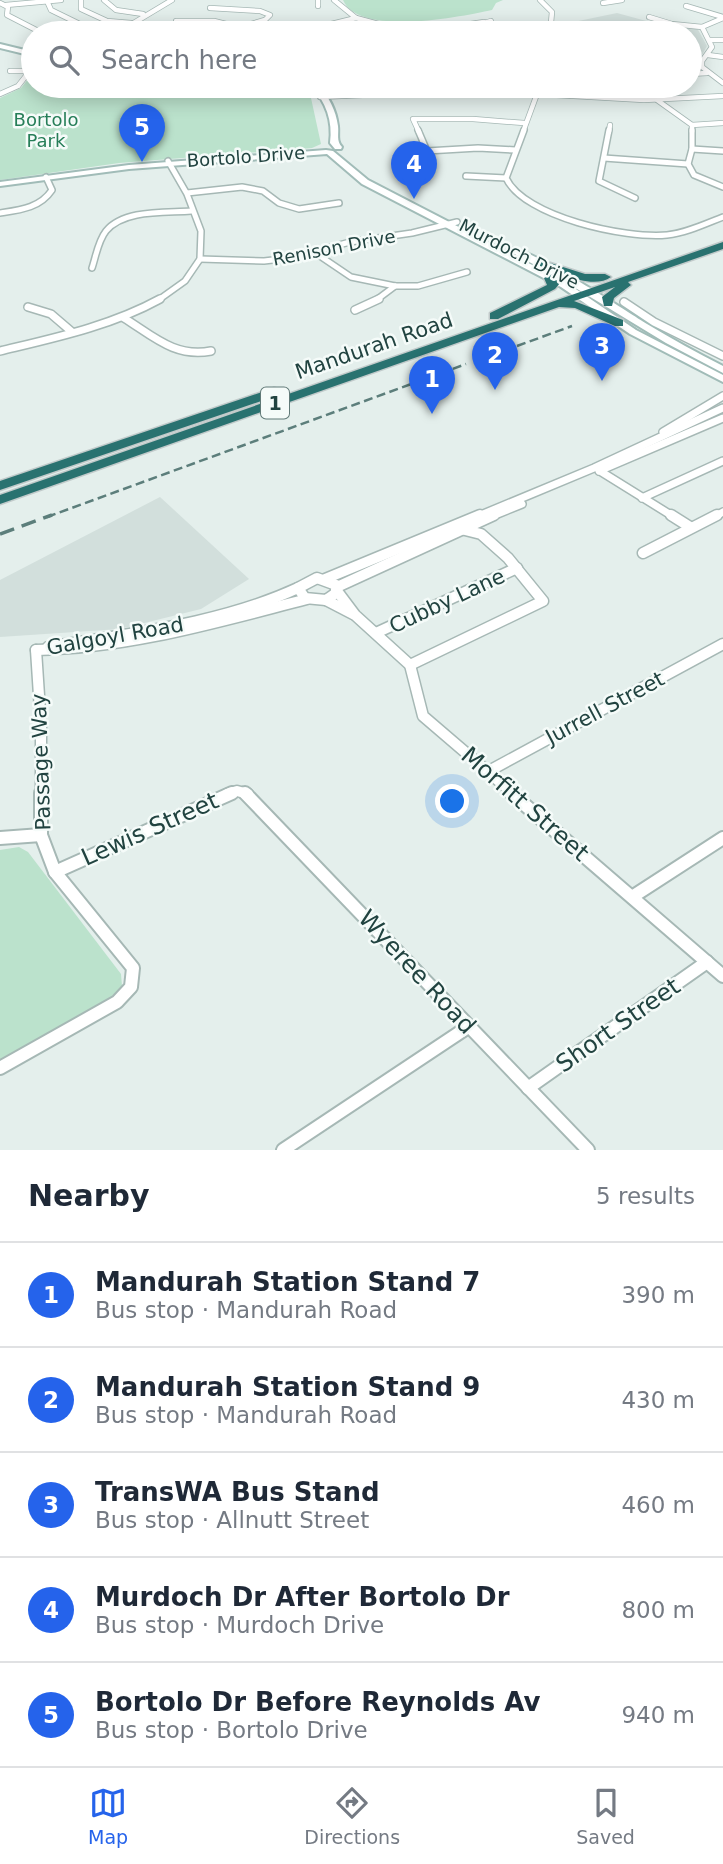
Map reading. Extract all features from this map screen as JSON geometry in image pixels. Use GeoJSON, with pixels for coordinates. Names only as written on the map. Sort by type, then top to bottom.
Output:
{"type":"FeatureCollection","features":[{"type":"Feature","properties":{"kind":"highway","name":"Mandurah Road"},"geometry":{"type":"LineString","coordinates":[[0,499],[549,307],[605,277],[723,236]]}},
{"type":"Feature","properties":{"kind":"highway","name":"Mandurah Road"},"geometry":{"type":"LineString","coordinates":[[0,486],[494,316],[668,265],[723,245]]}},
{"type":"Feature","properties":{"kind":"highway"},"geometry":{"type":"LineString","coordinates":[[544,264],[578,276],[605,277]]}},
{"type":"Feature","properties":{"kind":"highway"},"geometry":{"type":"LineString","coordinates":[[608,304],[608,297],[614,291],[668,265]]}},
{"type":"Feature","properties":{"kind":"highway"},"geometry":{"type":"LineString","coordinates":[[494,316],[551,286],[554,283],[550,278]]}},
{"type":"Feature","properties":{"kind":"highway"},"geometry":{"type":"LineString","coordinates":[[549,307],[577,305],[619,323]]}},
{"type":"Feature","properties":{"kind":"main road"},"geometry":{"type":"LineString","coordinates":[[0,47],[21,52]]}},
{"type":"Feature","properties":{"kind":"main road"},"geometry":{"type":"LineString","coordinates":[[323,98],[336,135],[330,150]]}},
{"type":"Feature","properties":{"kind":"main road","name":"Bortolo Drive"},"geometry":{"type":"LineString","coordinates":[[0,183],[169,162],[330,150]]}},
{"type":"Feature","properties":{"kind":"main road","name":"Murdoch Drive"},"geometry":{"type":"LineString","coordinates":[[330,150],[365,182],[544,264],[581,290]]}},
{"type":"Feature","properties":{"kind":"main road","name":"Murdoch Drive"},"geometry":{"type":"LineString","coordinates":[[451,222],[550,278],[581,290]]}},
{"type":"Feature","properties":{"kind":"main road"},"geometry":{"type":"LineString","coordinates":[[581,290],[608,304],[721,377]]}},
{"type":"Feature","properties":{"kind":"main road"},"geometry":{"type":"LineString","coordinates":[[581,290],[619,323],[676,356],[721,377]]}},
{"type":"Feature","properties":{"kind":"street"},"geometry":{"type":"LineString","coordinates":[[0,4],[61,0]]}},
{"type":"Feature","properties":{"kind":"street"},"geometry":{"type":"LineString","coordinates":[[81,0],[81,9],[107,21]]}},
{"type":"Feature","properties":{"kind":"street"},"geometry":{"type":"LineString","coordinates":[[104,0],[107,5],[120,11],[145,14]]}},
{"type":"Feature","properties":{"kind":"street"},"geometry":{"type":"LineString","coordinates":[[135,21],[172,0]]}},
{"type":"Feature","properties":{"kind":"street"},"geometry":{"type":"LineString","coordinates":[[334,0],[356,18],[368,21]]}},
{"type":"Feature","properties":{"kind":"street"},"geometry":{"type":"LineString","coordinates":[[540,0],[552,12],[551,21]]}},
{"type":"Feature","properties":{"kind":"street"},"geometry":{"type":"LineString","coordinates":[[603,4],[622,0]]}},
{"type":"Feature","properties":{"kind":"street"},"geometry":{"type":"LineString","coordinates":[[47,1],[51,10],[74,21]]}},
{"type":"Feature","properties":{"kind":"street"},"geometry":{"type":"LineString","coordinates":[[6,5],[8,15],[21,22]]}},
{"type":"Feature","properties":{"kind":"street"},"geometry":{"type":"LineString","coordinates":[[686,6],[723,17]]}},
{"type":"Feature","properties":{"kind":"street"},"geometry":{"type":"LineString","coordinates":[[209,8],[260,11],[270,15],[261,21]]}},
{"type":"Feature","properties":{"kind":"street"},"geometry":{"type":"LineString","coordinates":[[723,17],[702,27],[712,47],[702,61],[702,67],[723,83]]}},
{"type":"Feature","properties":{"kind":"street"},"geometry":{"type":"LineString","coordinates":[[344,21],[356,18]]}},
{"type":"Feature","properties":{"kind":"street"},"geometry":{"type":"LineString","coordinates":[[649,18],[660,21]]}},
{"type":"Feature","properties":{"kind":"street"},"geometry":{"type":"LineString","coordinates":[[710,40],[723,40]]}},
{"type":"Feature","properties":{"kind":"street"},"geometry":{"type":"LineString","coordinates":[[708,55],[723,57]]}},
{"type":"Feature","properties":{"kind":"street"},"geometry":{"type":"LineString","coordinates":[[10,71],[21,70]]}},
{"type":"Feature","properties":{"kind":"street"},"geometry":{"type":"LineString","coordinates":[[702,73],[708,73]]}},
{"type":"Feature","properties":{"kind":"street"},"geometry":{"type":"LineString","coordinates":[[0,94],[21,82]]}},
{"type":"Feature","properties":{"kind":"street"},"geometry":{"type":"LineString","coordinates":[[702,97],[723,96]]}},
{"type":"Feature","properties":{"kind":"street"},"geometry":{"type":"LineString","coordinates":[[535,98],[506,178],[512,191],[590,229],[610,232],[668,235],[723,217]]}},
{"type":"Feature","properties":{"kind":"street"},"geometry":{"type":"LineString","coordinates":[[617,98],[690,98]]}},
{"type":"Feature","properties":{"kind":"street"},"geometry":{"type":"LineString","coordinates":[[657,100],[692,125],[723,123]]}},
{"type":"Feature","properties":{"kind":"street"},"geometry":{"type":"LineString","coordinates":[[514,150],[478,148],[427,151],[413,119],[524,123]]}},
{"type":"Feature","properties":{"kind":"street"},"geometry":{"type":"LineString","coordinates":[[610,125],[604,158],[597,176],[599,181],[635,198]]}},
{"type":"Feature","properties":{"kind":"street"},"geometry":{"type":"LineString","coordinates":[[692,125],[692,149],[688,164],[694,175],[723,187]]}},
{"type":"Feature","properties":{"kind":"street"},"geometry":{"type":"LineString","coordinates":[[692,149],[723,151]]}},
{"type":"Feature","properties":{"kind":"street"},"geometry":{"type":"LineString","coordinates":[[604,158],[688,164]]}},
{"type":"Feature","properties":{"kind":"street"},"geometry":{"type":"LineString","coordinates":[[0,351],[124,318],[144,309],[189,276],[200,259],[203,234],[191,211],[187,194],[169,162]]}},
{"type":"Feature","properties":{"kind":"street"},"geometry":{"type":"LineString","coordinates":[[466,176],[506,178]]}},
{"type":"Feature","properties":{"kind":"street"},"geometry":{"type":"LineString","coordinates":[[0,213],[44,201],[52,190],[47,178]]}},
{"type":"Feature","properties":{"kind":"street"},"geometry":{"type":"LineString","coordinates":[[187,194],[242,187],[263,191],[279,203],[299,209],[339,203]]}},
{"type":"Feature","properties":{"kind":"street"},"geometry":{"type":"LineString","coordinates":[[292,214],[299,209]]}},
{"type":"Feature","properties":{"kind":"street"},"geometry":{"type":"LineString","coordinates":[[92,268],[105,232],[117,222],[139,216],[191,211]]}},
{"type":"Feature","properties":{"kind":"street","name":"Renison Drive"},"geometry":{"type":"LineString","coordinates":[[200,259],[264,261],[350,242],[426,230],[451,222]]}},
{"type":"Feature","properties":{"kind":"street"},"geometry":{"type":"LineString","coordinates":[[314,252],[351,277],[395,286],[418,286],[467,272]]}},
{"type":"Feature","properties":{"kind":"street"},"geometry":{"type":"LineString","coordinates":[[355,310],[383,297],[395,286]]}},
{"type":"Feature","properties":{"kind":"street"},"geometry":{"type":"LineString","coordinates":[[624,302],[654,322],[723,355]]}},
{"type":"Feature","properties":{"kind":"street"},"geometry":{"type":"LineString","coordinates":[[28,307],[51,314],[72,332]]}},
{"type":"Feature","properties":{"kind":"street"},"geometry":{"type":"LineString","coordinates":[[124,318],[180,352],[195,354],[211,351]]}},
{"type":"Feature","properties":{"kind":"street"},"geometry":{"type":"LineString","coordinates":[[615,457],[712,405],[723,396]]}},
{"type":"Feature","properties":{"kind":"street"},"geometry":{"type":"LineString","coordinates":[[355,615],[337,589],[325,579],[615,457],[723,408]]}},
{"type":"Feature","properties":{"kind":"street"},"geometry":{"type":"LineString","coordinates":[[326,600],[337,589],[458,529],[723,418]]}},
{"type":"Feature","properties":{"kind":"street"},"geometry":{"type":"LineString","coordinates":[[642,498],[723,461]]}},
{"type":"Feature","properties":{"kind":"street"},"geometry":{"type":"LineString","coordinates":[[600,471],[690,527]]}},
{"type":"Feature","properties":{"kind":"street"},"geometry":{"type":"LineString","coordinates":[[643,553],[723,512]]}},
{"type":"Feature","properties":{"kind":"street"},"geometry":{"type":"LineString","coordinates":[[479,521],[479,533]]}},
{"type":"Feature","properties":{"kind":"street"},"geometry":{"type":"LineString","coordinates":[[298,589],[307,598],[326,600],[355,615],[410,665],[543,601],[517,568],[479,533],[458,529]]}},
{"type":"Feature","properties":{"kind":"street","name":"Cubby Lane"},"geometry":{"type":"LineString","coordinates":[[376,633],[517,568]]}},
{"type":"Feature","properties":{"kind":"street","name":"Galgoyl Road"},"geometry":{"type":"LineString","coordinates":[[207,622],[274,599],[298,589],[310,580],[325,579]]}},
{"type":"Feature","properties":{"kind":"street","name":"Galgoyl Road"},"geometry":{"type":"LineString","coordinates":[[36,650],[64,650],[136,641],[307,598]]}},
{"type":"Feature","properties":{"kind":"street","name":"Jurrell Street"},"geometry":{"type":"LineString","coordinates":[[487,772],[723,644]]}},
{"type":"Feature","properties":{"kind":"street","name":"Passage Way"},"geometry":{"type":"LineString","coordinates":[[0,1068],[117,1002],[131,987],[133,968],[55,872],[41,835],[41,726],[36,650]]}},
{"type":"Feature","properties":{"kind":"street","name":"Morfitt Street"},"geometry":{"type":"LineString","coordinates":[[410,665],[423,716],[723,976]]}},
{"type":"Feature","properties":{"kind":"street","name":"Lewis Street"},"geometry":{"type":"LineString","coordinates":[[55,872],[228,794],[237,791],[247,793]]}},
{"type":"Feature","properties":{"kind":"street","name":"Wyeree Road"},"geometry":{"type":"LineString","coordinates":[[247,793],[588,1150]]}},
{"type":"Feature","properties":{"kind":"street"},"geometry":{"type":"LineString","coordinates":[[0,838],[41,835]]}},
{"type":"Feature","properties":{"kind":"street"},"geometry":{"type":"LineString","coordinates":[[632,897],[723,838]]}},
{"type":"Feature","properties":{"kind":"street","name":"Short Street"},"geometry":{"type":"LineString","coordinates":[[528,1088],[707,962]]}},
{"type":"Feature","properties":{"kind":"street"},"geometry":{"type":"LineString","coordinates":[[283,1150],[468,1027]]}},
{"type":"Feature","properties":{"kind":"shaded area"},"geometry":{"type":"Polygon","coordinates":[[[617,13],[646,21],[578,21],[617,13]]]}},
{"type":"Feature","properties":{"kind":"shaded area"},"geometry":{"type":"Polygon","coordinates":[[[702,37],[707,46],[702,55],[702,37]]]}},
{"type":"Feature","properties":{"kind":"shaded area"},"geometry":{"type":"Polygon","coordinates":[[[160,497],[249,579],[201,609],[120,629],[0,637],[0,580],[160,497]]]}},
{"type":"Feature","properties":{"kind":"green space"},"geometry":{"type":"Polygon","coordinates":[[[343,0],[503,0],[496,3],[492,10],[423,21],[389,21],[369,18],[353,11],[343,0]]]}},
{"type":"Feature","properties":{"kind":"green space","name":"Bortolo Park"},"geometry":{"type":"Polygon","coordinates":[[[21,88],[21,98],[311,98],[321,144],[312,148],[119,163],[0,180],[0,98],[21,88]]]}},
{"type":"Feature","properties":{"kind":"green space"},"geometry":{"type":"Polygon","coordinates":[[[19,847],[28,852],[121,974],[122,986],[111,997],[0,1060],[0,850],[19,847]]]}},
{"type":"Feature","properties":{"kind":"railway"},"geometry":{"type":"LineString","coordinates":[[517,346],[572,326]]}},
{"type":"Feature","properties":{"kind":"railway"},"geometry":{"type":"LineString","coordinates":[[47,517],[466,364]]}},
{"type":"Feature","properties":{"kind":"railway"},"geometry":{"type":"LineString","coordinates":[[0,534],[52,515]]}},
{"type":"Feature","properties":{"kind":"place","name":"Bortolo Dr Before Reynolds Av"},"geometry":{"type":"Point","coordinates":[142,162]}},
{"type":"Feature","properties":{"kind":"place","name":"Murdoch Dr After Bortolo Dr"},"geometry":{"type":"Point","coordinates":[414,199]}},
{"type":"Feature","properties":{"kind":"place","name":"TransWA Bus Stand"},"geometry":{"type":"Point","coordinates":[602,381]}},
{"type":"Feature","properties":{"kind":"place","name":"Mandurah Station Stand 9"},"geometry":{"type":"Point","coordinates":[495,390]}},
{"type":"Feature","properties":{"kind":"place","name":"Mandurah Station Stand 7"},"geometry":{"type":"Point","coordinates":[432,414]}}]}
